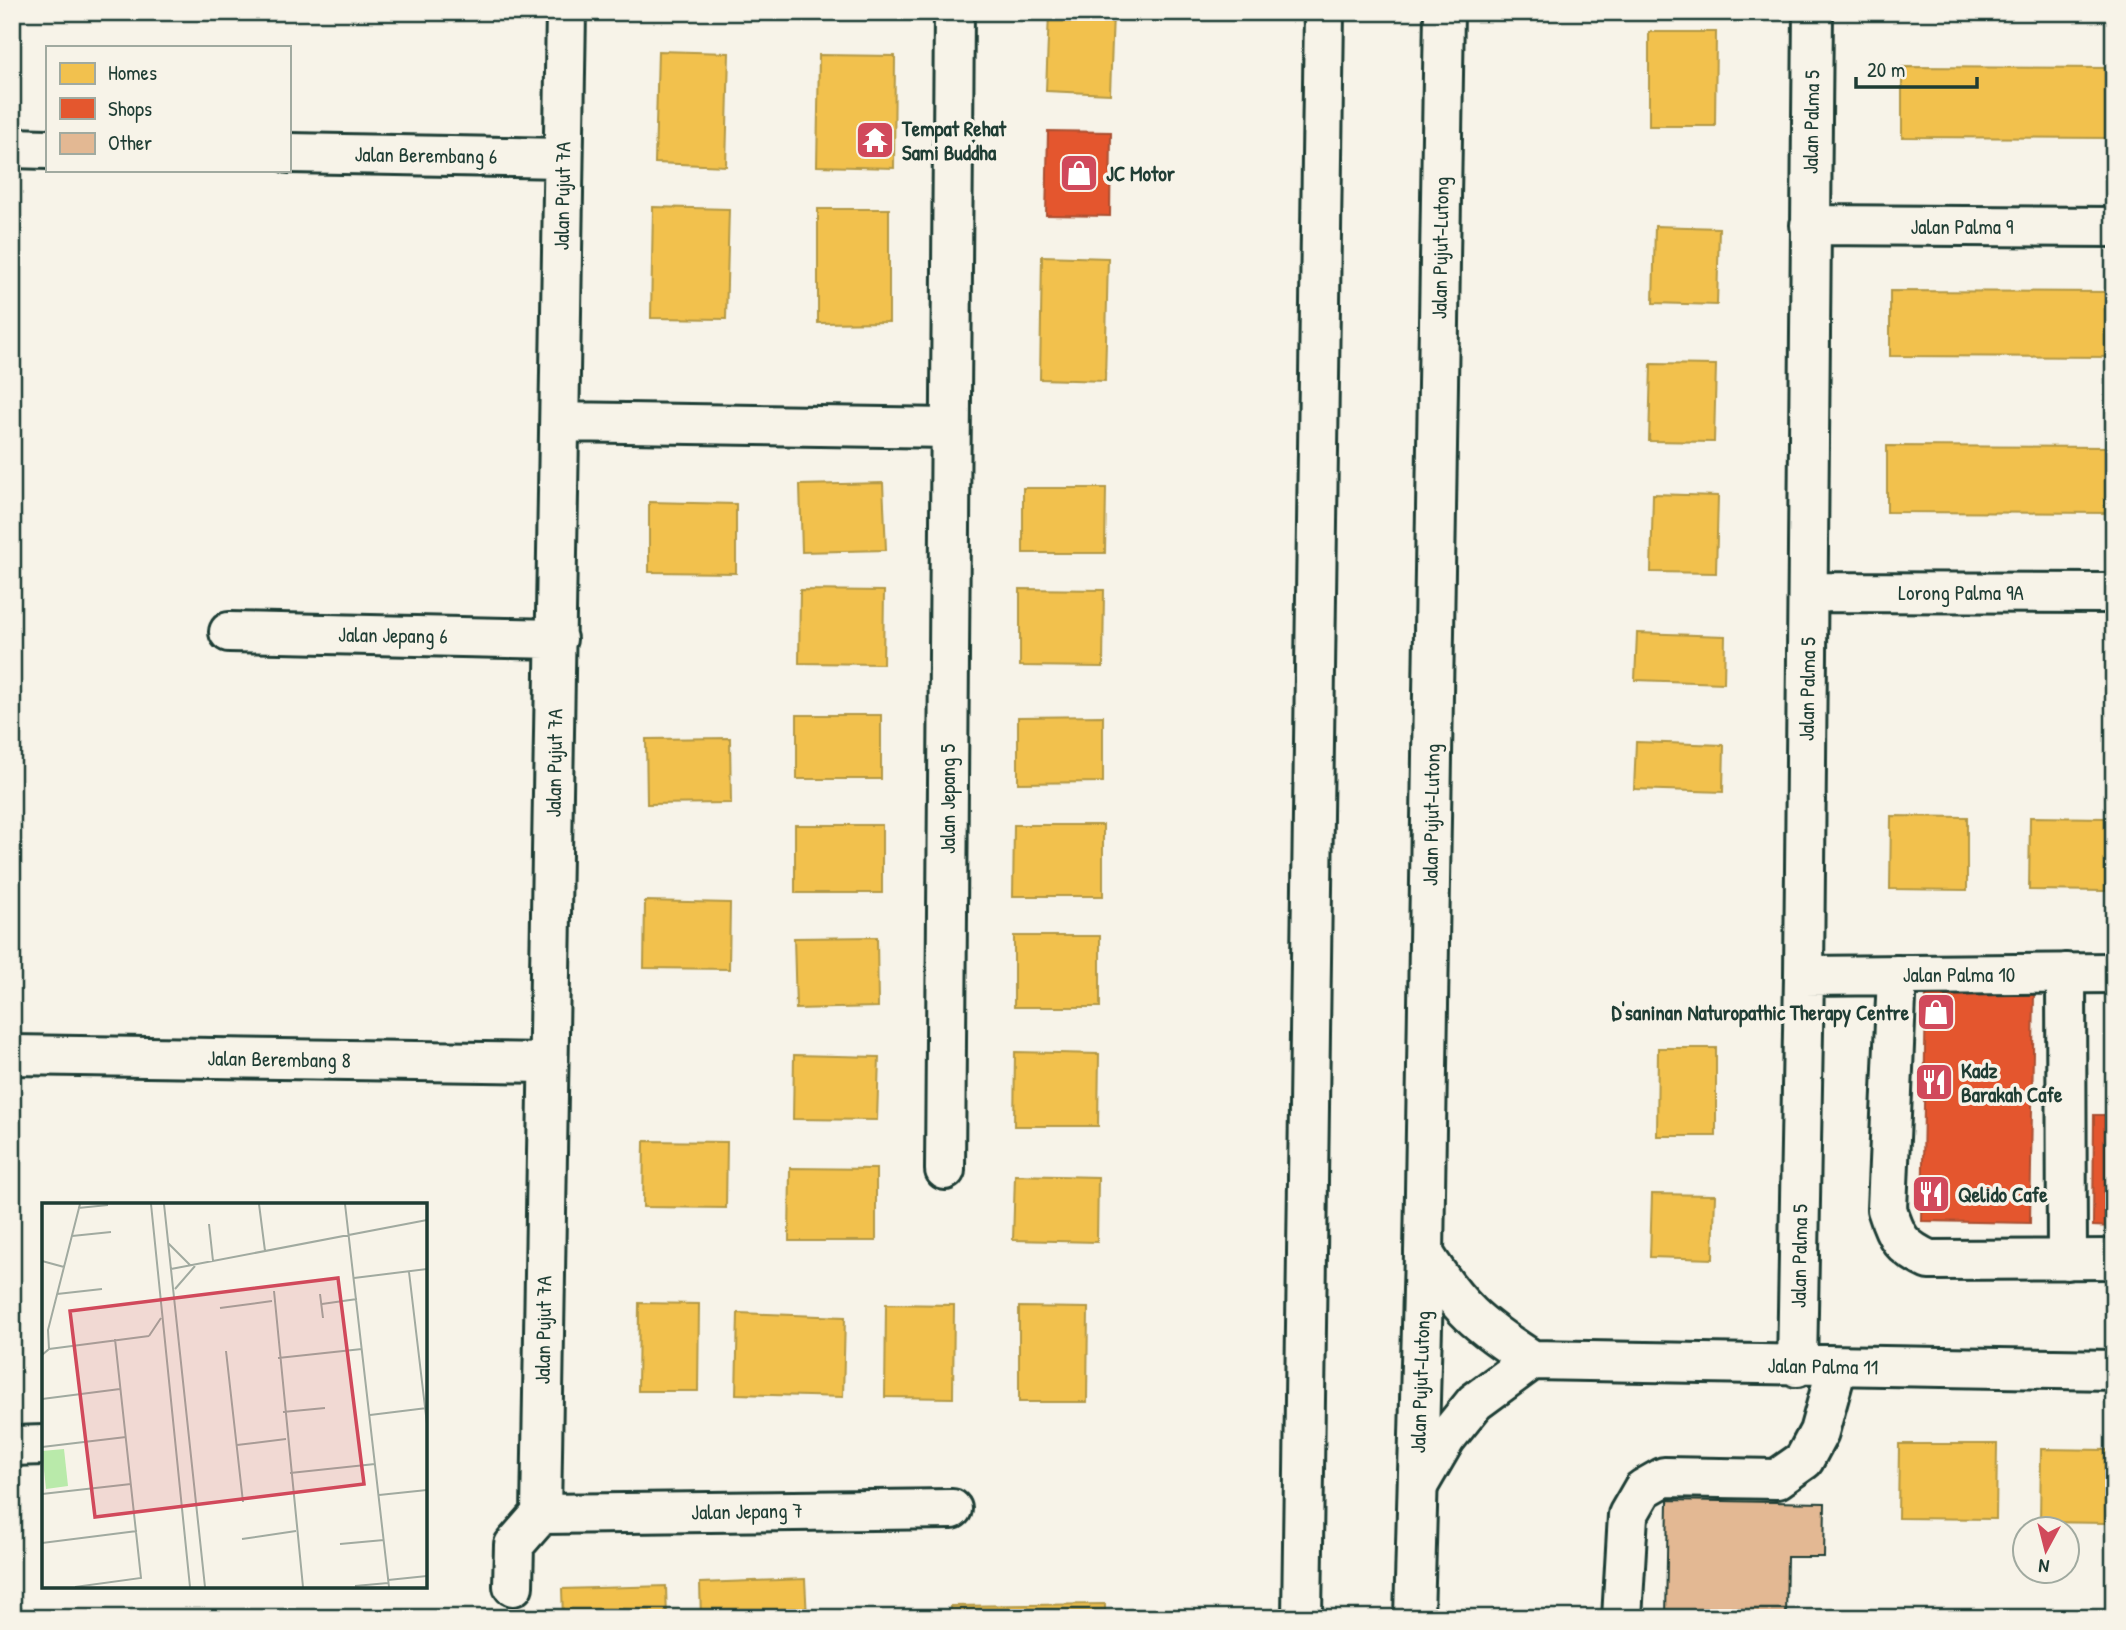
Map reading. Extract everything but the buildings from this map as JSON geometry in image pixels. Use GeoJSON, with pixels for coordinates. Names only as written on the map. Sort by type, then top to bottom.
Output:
{"type":"FeatureCollection","features":[{"type":"Feature","properties":{"kind":"main road","name":"Jalan Pujut 7A"},"geometry":{"type":"LineString","coordinates":[[541,1514],[566,12]]}},
{"type":"Feature","properties":{"kind":"main road","name":"Jalan Jepang 5"},"geometry":{"type":"LineString","coordinates":[[945,1170],[954,12]]}},
{"type":"Feature","properties":{"kind":"main road"},"geometry":{"type":"LineString","coordinates":[[1302,1618],[1324,12]]}},
{"type":"Feature","properties":{"kind":"main road","name":"Jalan Pujut-Lutong"},"geometry":{"type":"LineString","coordinates":[[1414,1618],[1424,1254],[1444,12]]}},
{"type":"Feature","properties":{"kind":"main road","name":"Jalan Palma 5"},"geometry":{"type":"LineString","coordinates":[[1797,1367],[1804,976],[1812,12]]}},
{"type":"Feature","properties":{"kind":"main road"},"geometry":{"type":"LineString","coordinates":[[12,148],[46,149]]}},
{"type":"Feature","properties":{"kind":"main road","name":"Jalan Berembang 6"},"geometry":{"type":"LineString","coordinates":[[290,153],[562,158]]}},
{"type":"Feature","properties":{"kind":"main road","name":"Jalan Palma 9"},"geometry":{"type":"LineString","coordinates":[[1810,226],[2114,228]]}},
{"type":"Feature","properties":{"kind":"main road"},"geometry":{"type":"LineString","coordinates":[[561,422],[950,428]]}},
{"type":"Feature","properties":{"kind":"main road","name":"Lorong Palma 9A"},"geometry":{"type":"LineString","coordinates":[[1808,592],[2114,593]]}},
{"type":"Feature","properties":{"kind":"main road","name":"Jalan Jepang 6"},"geometry":{"type":"LineString","coordinates":[[229,632],[557,639]]}},
{"type":"Feature","properties":{"kind":"main road"},"geometry":{"type":"LineString","coordinates":[[2067,973],[2067,1260]]}},
{"type":"Feature","properties":{"kind":"main road","name":"Jalan Palma 10"},"geometry":{"type":"LineString","coordinates":[[1804,976],[2114,973]]}},
{"type":"Feature","properties":{"kind":"main road"},"geometry":{"type":"LineString","coordinates":[[1897,975],[1887,1209],[1894,1232],[1907,1250],[1929,1259],[2114,1259]]}},
{"type":"Feature","properties":{"kind":"main road","name":"Jalan Berembang 8"},"geometry":{"type":"LineString","coordinates":[[12,1055],[547,1063]]}},
{"type":"Feature","properties":{"kind":"main road"},"geometry":{"type":"LineString","coordinates":[[1418,1486],[1446,1438],[1475,1402],[1532,1360],[1485,1330],[1460,1306],[1424,1254]]}},
{"type":"Feature","properties":{"kind":"main road","name":"Jalan Palma 11"},"geometry":{"type":"LineString","coordinates":[[1532,1360],[1797,1367],[2114,1370]]}},
{"type":"Feature","properties":{"kind":"main road"},"geometry":{"type":"LineString","coordinates":[[1622,1618],[1628,1515],[1643,1489],[1664,1477],[1777,1479],[1804,1460],[1809,1451],[1819,1432],[1837,1367]]}},
{"type":"Feature","properties":{"kind":"main road"},"geometry":{"type":"LineString","coordinates":[[12,1447],[42,1445]]}},
{"type":"Feature","properties":{"kind":"main road","name":"Jalan Jepang 7"},"geometry":{"type":"LineString","coordinates":[[541,1514],[952,1508]]}},
{"type":"Feature","properties":{"kind":"main road"},"geometry":{"type":"LineString","coordinates":[[513,1586],[514,1545],[541,1514]]}},
{"type":"Feature","properties":{"kind":"place","name":"Tempat Rehat Sami Buddha"},"geometry":{"type":"Point","coordinates":[875,140]}},
{"type":"Feature","properties":{"kind":"place","name":"JC Motor"},"geometry":{"type":"Point","coordinates":[1079,173]}},
{"type":"Feature","properties":{"kind":"place","name":"D'saninan Naturopathic Therapy Centre"},"geometry":{"type":"Point","coordinates":[1936,1012]}},
{"type":"Feature","properties":{"kind":"place","name":"Kadz Barakah Cafe"},"geometry":{"type":"Point","coordinates":[1934,1082]}},
{"type":"Feature","properties":{"kind":"place","name":"Qelido Cafe"},"geometry":{"type":"Point","coordinates":[1931,1194]}}]}
